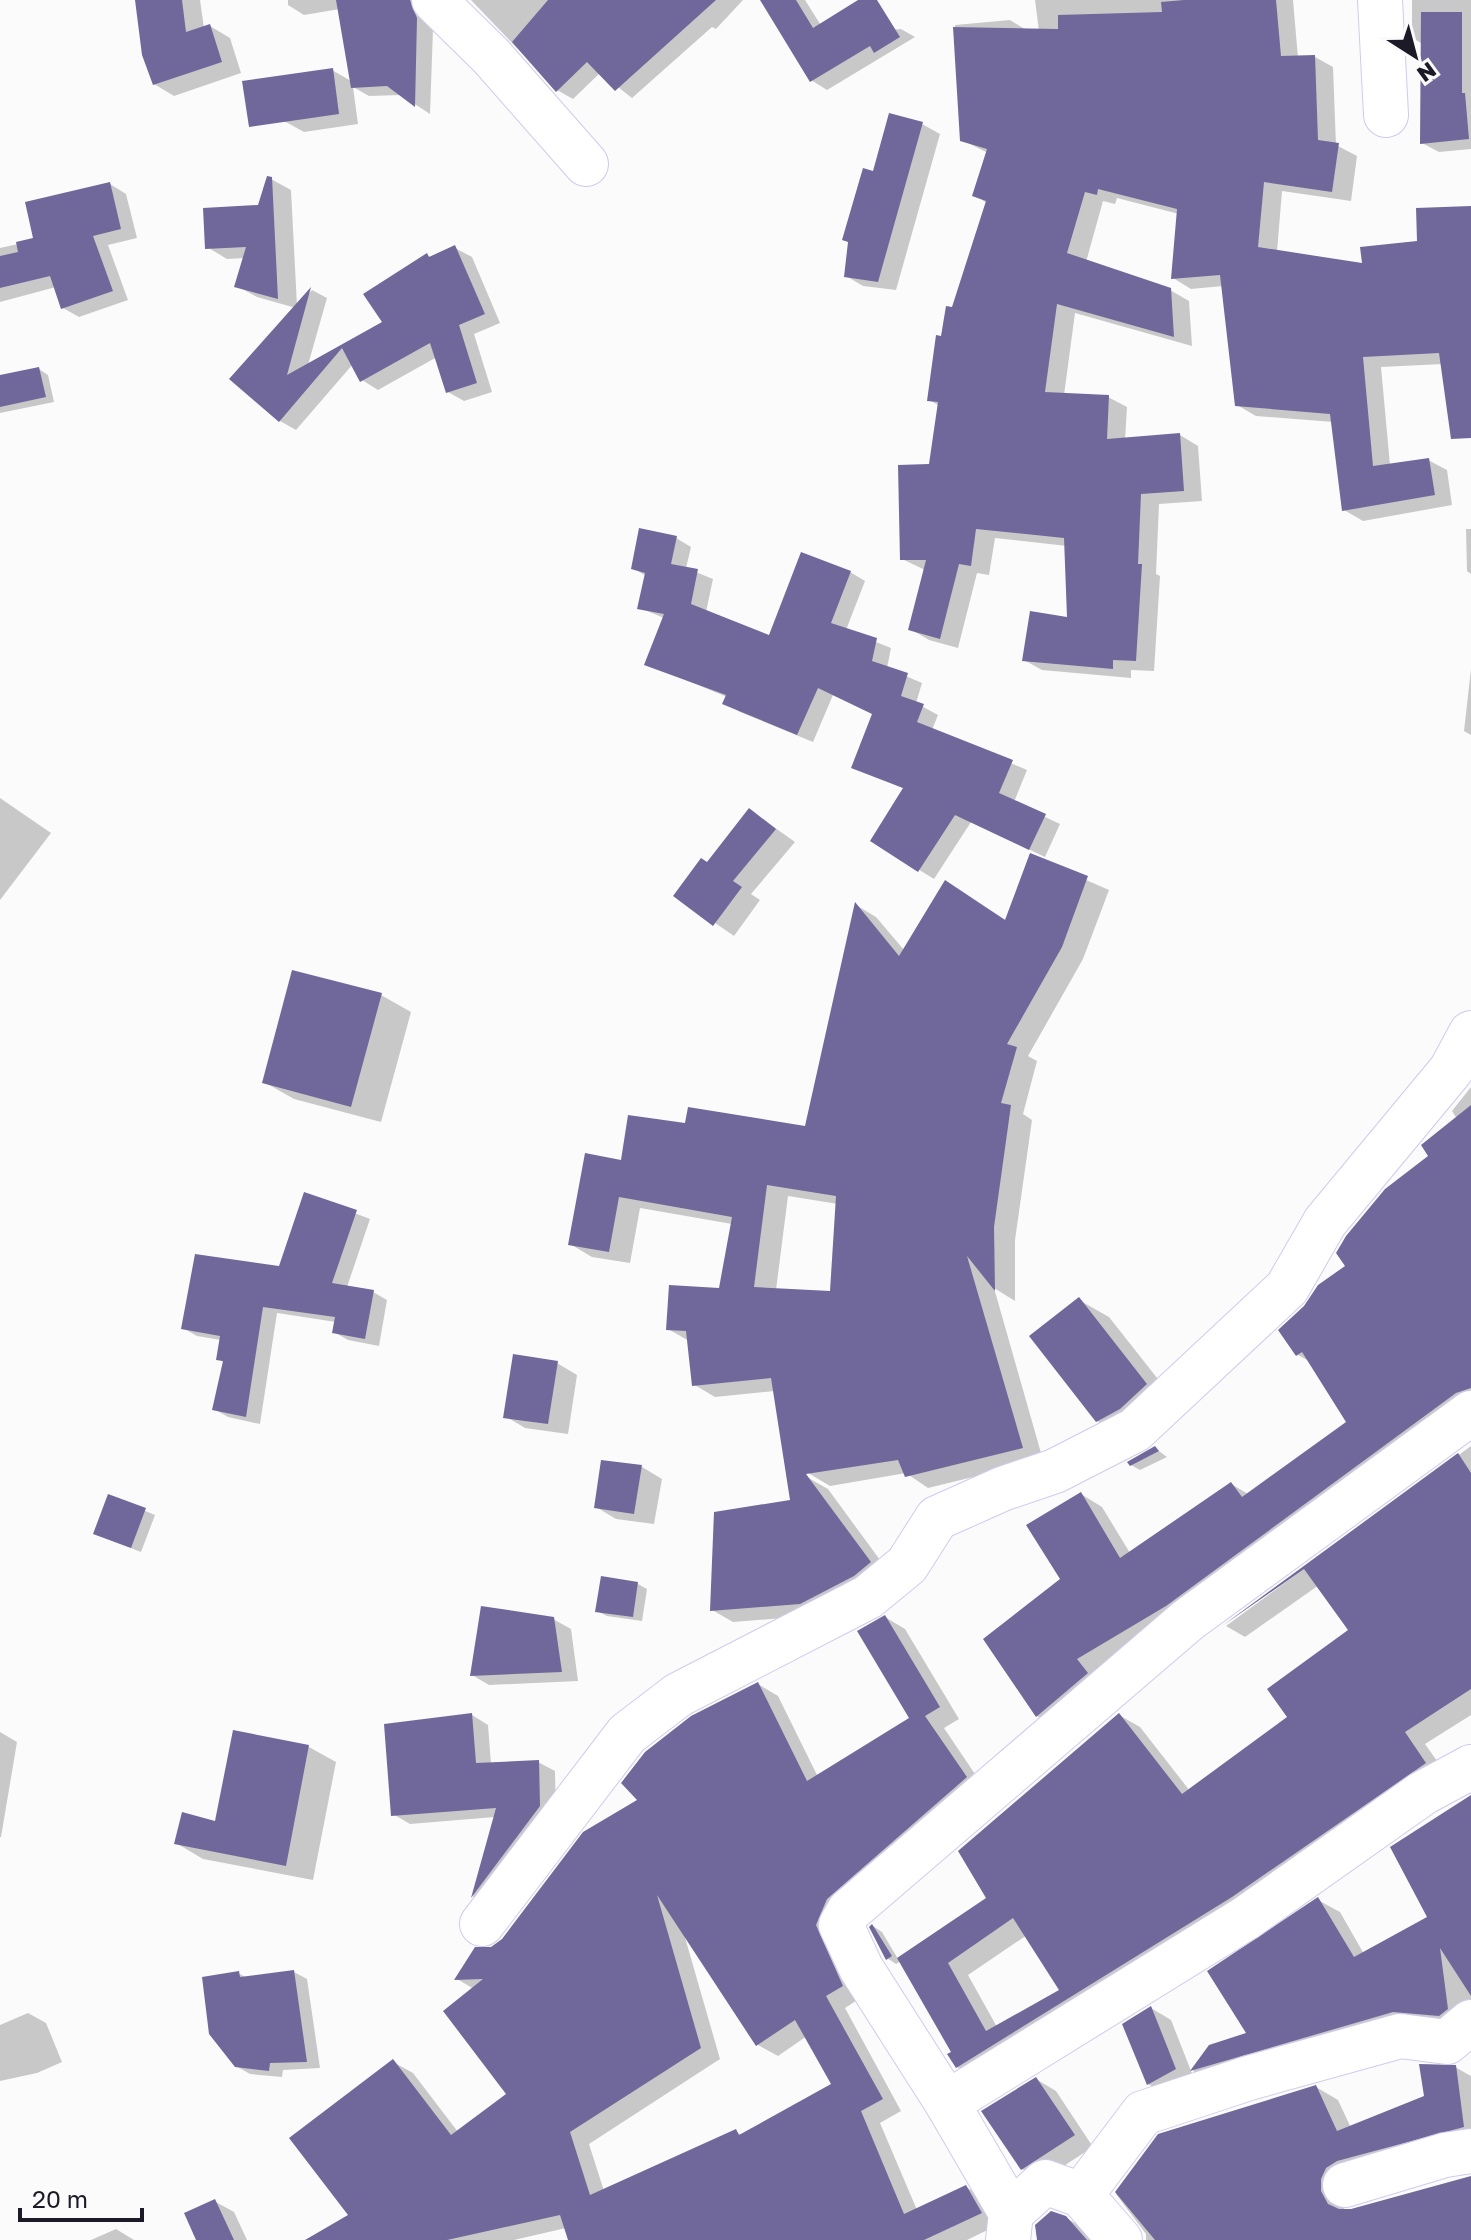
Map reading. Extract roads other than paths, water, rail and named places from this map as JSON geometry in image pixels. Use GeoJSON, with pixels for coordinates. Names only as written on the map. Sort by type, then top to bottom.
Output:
{"type":"FeatureCollection","features":[{"type":"Feature","properties":{"kind":"street"},"geometry":{"type":"LineString","coordinates":[[434,0],[491,56],[586,164]]}},
{"type":"Feature","properties":{"kind":"street"},"geometry":{"type":"LineString","coordinates":[[1380,0],[1386,115]]}},
{"type":"Feature","properties":{"kind":"street"},"geometry":{"type":"LineString","coordinates":[[482,1924],[627,1734],[678,1695],[868,1597],[907,1565],[937,1518],[1002,1489],[1055,1471],[1135,1430],[1287,1288],[1325,1222],[1451,1070],[1471,1033]]}},
{"type":"Feature","properties":{"kind":"street"},"geometry":{"type":"LineString","coordinates":[[1120,2240],[1081,2195],[1045,2182],[1009,2227],[947,2103],[861,1968],[841,1925],[849,1911],[1188,1620],[1465,1430]]}},
{"type":"Feature","properties":{"kind":"street"},"geometry":{"type":"LineString","coordinates":[[947,2103],[1246,1918],[1423,1793],[1471,1767]]}},
{"type":"Feature","properties":{"kind":"street"},"geometry":{"type":"LineString","coordinates":[[1081,2195],[1116,2154],[1143,2113],[1249,2078],[1400,2036],[1447,2042],[1471,2022]]}},
{"type":"Feature","properties":{"kind":"street"},"geometry":{"type":"LineString","coordinates":[[1345,2185],[1445,2155],[1471,2151]]}}]}
